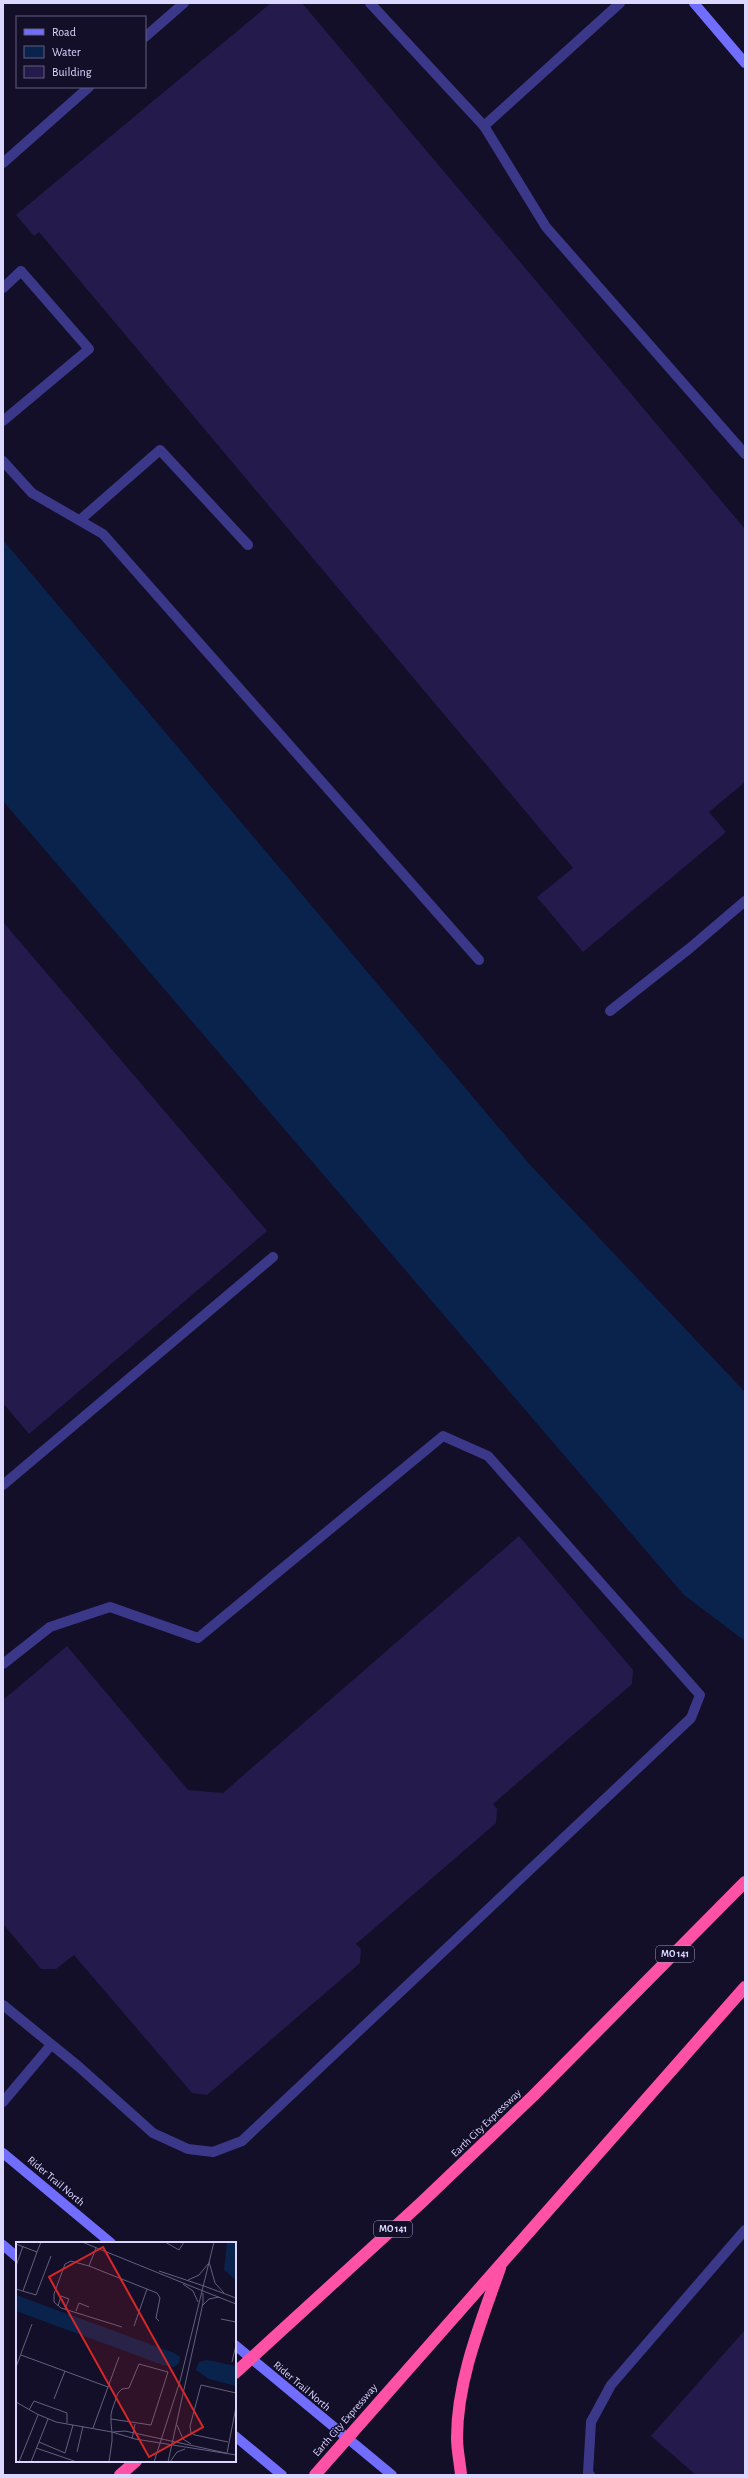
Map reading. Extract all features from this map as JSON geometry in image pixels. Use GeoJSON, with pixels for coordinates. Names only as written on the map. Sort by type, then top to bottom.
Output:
{"type":"FeatureCollection","features":[{"type":"Feature","properties":{"kind":"highway","name":"Earth City Expressway"},"geometry":{"type":"LineString","coordinates":[[236,2372],[421,2203],[533,2096],[745,1882]]}},
{"type":"Feature","properties":{"kind":"highway","name":"Earth City Expressway"},"geometry":{"type":"LineString","coordinates":[[315,2475],[745,1987]]}},
{"type":"Feature","properties":{"kind":"highway"},"geometry":{"type":"LineString","coordinates":[[461,2475],[457,2438],[462,2392],[477,2332],[502,2262]]}},
{"type":"Feature","properties":{"kind":"highway"},"geometry":{"type":"LineString","coordinates":[[120,2475],[135,2462]]}},
{"type":"Feature","properties":{"kind":"street"},"geometry":{"type":"LineString","coordinates":[[694,3],[745,63]]}},
{"type":"Feature","properties":{"kind":"street","name":"Rider Trail North"},"geometry":{"type":"LineString","coordinates":[[3,2153],[111,2242]]}},
{"type":"Feature","properties":{"kind":"street"},"geometry":{"type":"LineString","coordinates":[[3,2245],[16,2256]]}},
{"type":"Feature","properties":{"kind":"street","name":"Rider Trail North"},"geometry":{"type":"LineString","coordinates":[[236,2347],[392,2475]]}},
{"type":"Feature","properties":{"kind":"street"},"geometry":{"type":"LineString","coordinates":[[236,2437],[282,2475]]}},
{"type":"Feature","properties":{"kind":"lane"},"geometry":{"type":"LineString","coordinates":[[146,36],[184,3]]}},
{"type":"Feature","properties":{"kind":"lane"},"geometry":{"type":"LineString","coordinates":[[370,3],[484,126],[546,226],[745,454]]}},
{"type":"Feature","properties":{"kind":"lane"},"geometry":{"type":"LineString","coordinates":[[484,126],[620,3]]}},
{"type":"Feature","properties":{"kind":"lane"},"geometry":{"type":"LineString","coordinates":[[3,163],[88,88]]}},
{"type":"Feature","properties":{"kind":"lane"},"geometry":{"type":"LineString","coordinates":[[3,288],[21,271],[89,349],[3,421]]}},
{"type":"Feature","properties":{"kind":"lane"},"geometry":{"type":"LineString","coordinates":[[80,520],[160,450],[248,545]]}},
{"type":"Feature","properties":{"kind":"lane"},"geometry":{"type":"LineString","coordinates":[[3,461],[32,493],[104,534],[479,960]]}},
{"type":"Feature","properties":{"kind":"lane"},"geometry":{"type":"LineString","coordinates":[[610,1011],[690,948],[745,900]]}},
{"type":"Feature","properties":{"kind":"lane"},"geometry":{"type":"LineString","coordinates":[[3,1485],[272,1257]]}},
{"type":"Feature","properties":{"kind":"lane"},"geometry":{"type":"LineString","coordinates":[[3,1664],[50,1627],[110,1607],[198,1638],[443,1436],[488,1456],[700,1695],[691,1718],[242,2141],[214,2152],[188,2149],[153,2133],[3,2005]]}},
{"type":"Feature","properties":{"kind":"lane"},"geometry":{"type":"LineString","coordinates":[[3,2102],[51,2045]]}},
{"type":"Feature","properties":{"kind":"lane"},"geometry":{"type":"LineString","coordinates":[[590,2475],[588,2473],[591,2422],[611,2385],[745,2230]]}},
{"type":"Feature","properties":{"kind":"water"},"geometry":{"type":"Polygon","coordinates":[[[3,540],[531,1166],[745,1392],[745,1641],[684,1595],[3,801],[3,540]]]}},
{"type":"Feature","properties":{"kind":"building"},"geometry":{"type":"Polygon","coordinates":[[[271,3],[302,3],[745,529],[745,782],[709,812],[726,832],[583,952],[537,897],[573,868],[39,232],[34,236],[16,215],[271,3]]]}},
{"type":"Feature","properties":{"kind":"building"},"geometry":{"type":"Polygon","coordinates":[[[3,922],[267,1231],[29,1434],[3,1403],[3,922]]]}},
{"type":"Feature","properties":{"kind":"building"},"geometry":{"type":"Polygon","coordinates":[[[519,1536],[633,1670],[632,1684],[493,1804],[497,1809],[496,1823],[356,1944],[361,1949],[360,1963],[207,2095],[192,2093],[74,1955],[56,1969],[41,1969],[3,1924],[3,1700],[67,1646],[188,1790],[223,1793],[519,1536]]]}},
{"type":"Feature","properties":{"kind":"building"},"geometry":{"type":"Polygon","coordinates":[[[745,2330],[745,2475],[696,2475],[651,2436],[745,2330]]]}}]}
